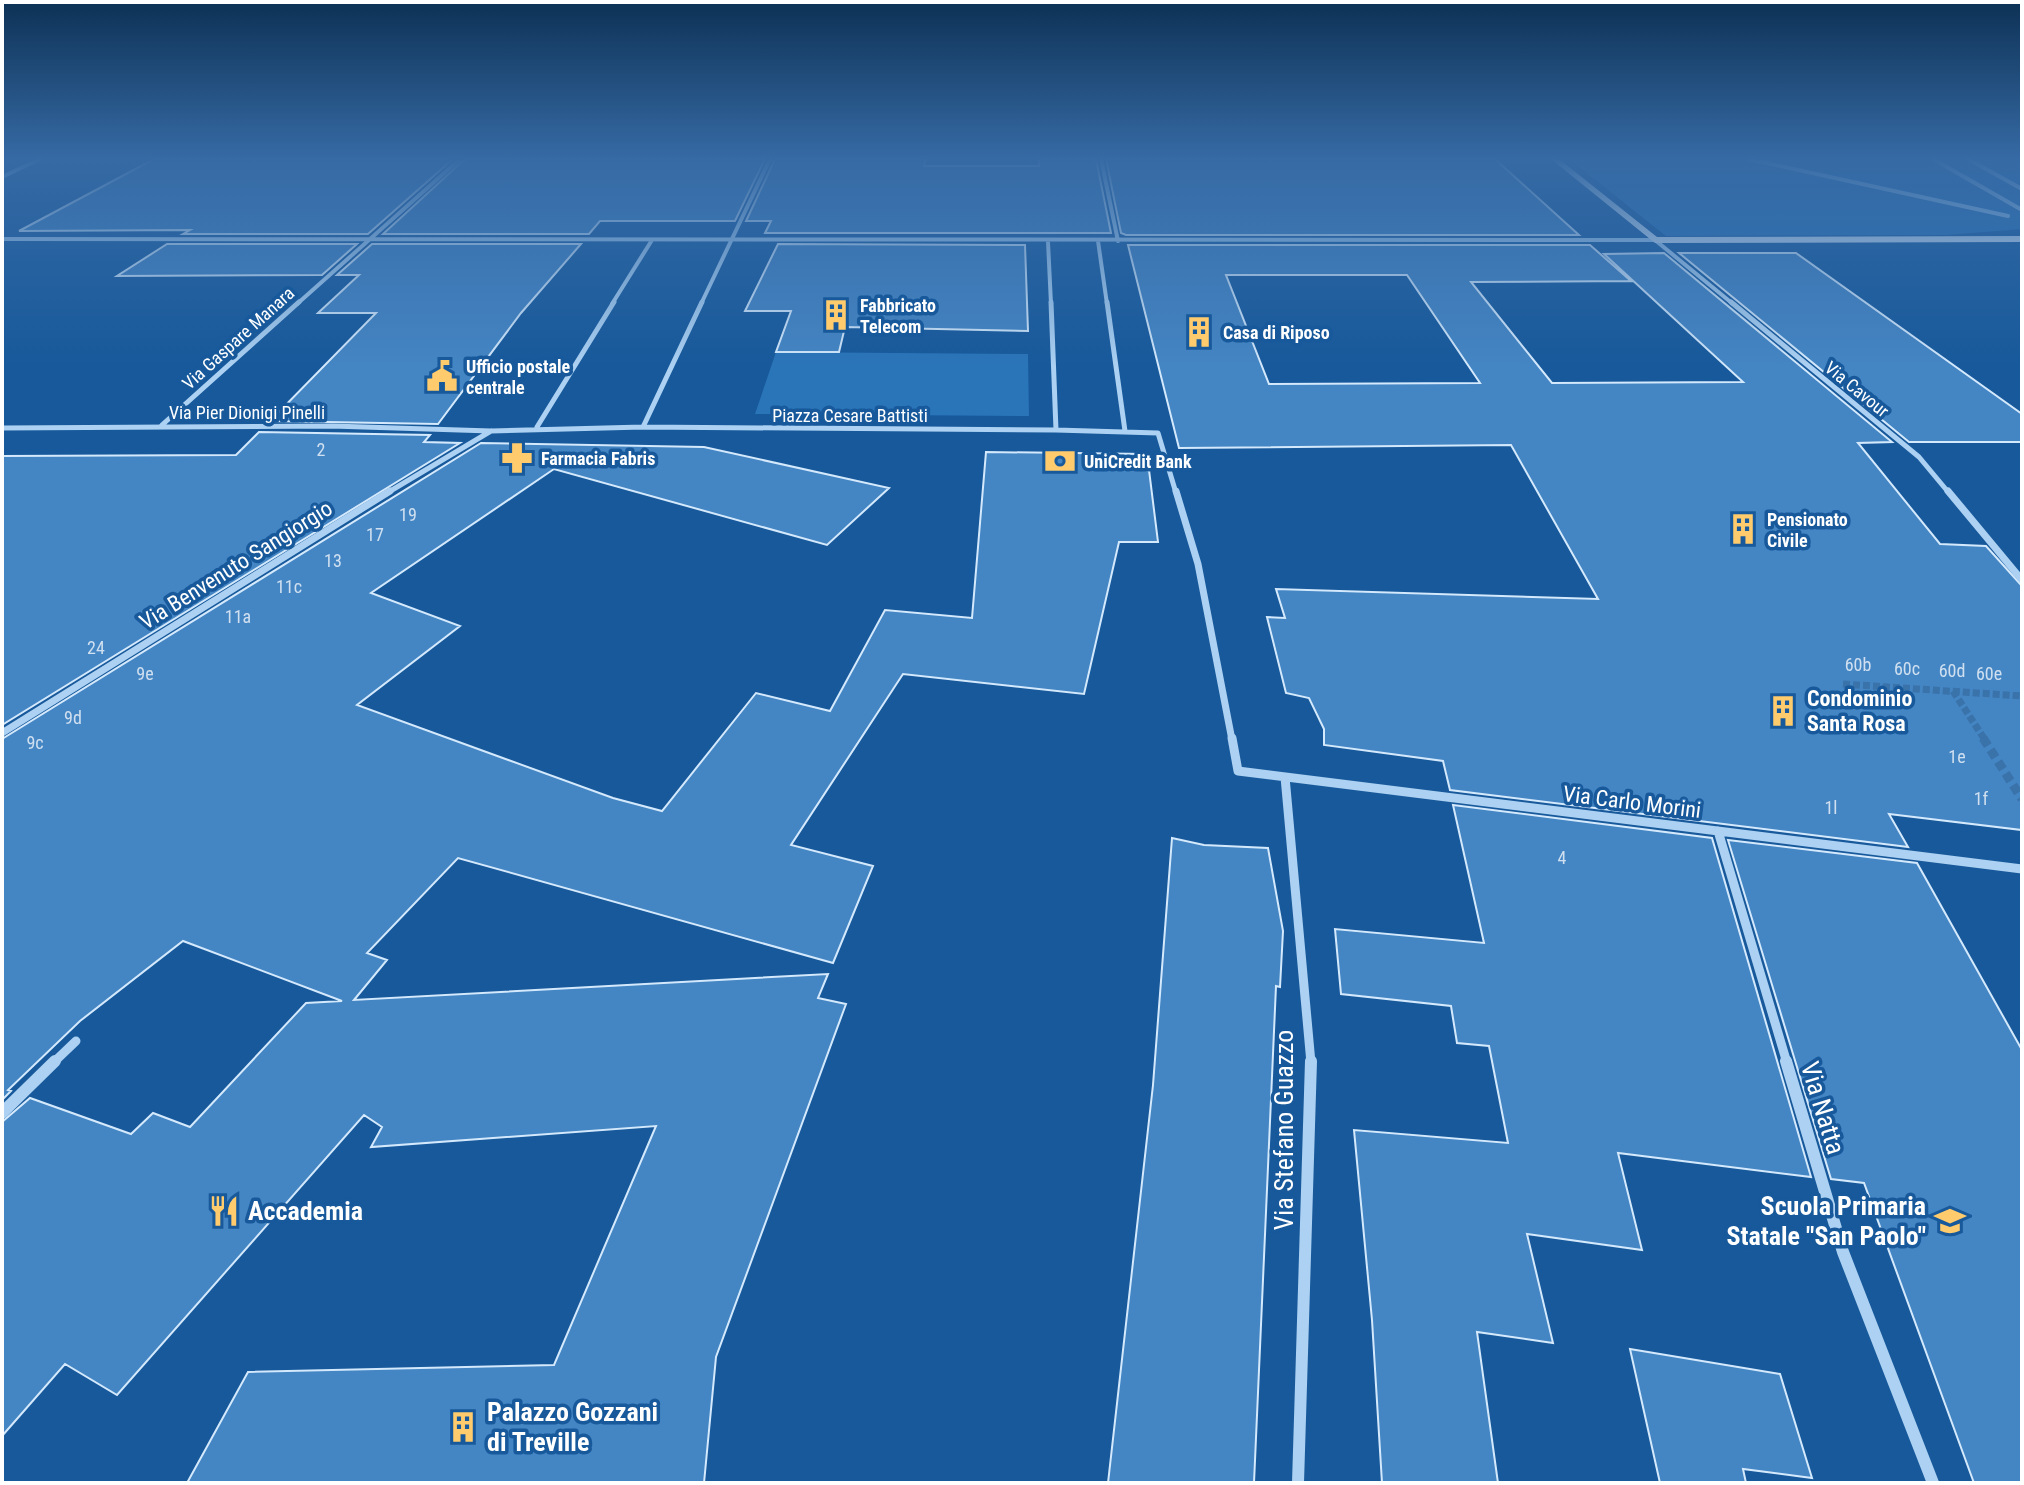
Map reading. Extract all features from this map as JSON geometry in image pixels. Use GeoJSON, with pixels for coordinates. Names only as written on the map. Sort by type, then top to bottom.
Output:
{"type":"FeatureCollection","features":[{"type":"Feature","properties":{"kind":"street","name":"Via Gaspare Manara"},"geometry":{"type":"LineString","coordinates":[[161,426],[382,228]]}},
{"type":"Feature","properties":{"kind":"street"},"geometry":{"type":"LineString","coordinates":[[643,427],[736,228]]}},
{"type":"Feature","properties":{"kind":"street"},"geometry":{"type":"LineString","coordinates":[[1115,228],[1118,241]]}},
{"type":"Feature","properties":{"kind":"street"},"geometry":{"type":"LineString","coordinates":[[1641,228],[1655,240]]}},
{"type":"Feature","properties":{"kind":"street"},"geometry":{"type":"LineString","coordinates":[[2,239],[1048,242],[2022,239]]}},
{"type":"Feature","properties":{"kind":"street"},"geometry":{"type":"LineString","coordinates":[[537,427],[652,240]]}},
{"type":"Feature","properties":{"kind":"street","name":"Via Cavour"},"geometry":{"type":"LineString","coordinates":[[1655,240],[1919,457],[2022,580]]}},
{"type":"Feature","properties":{"kind":"street"},"geometry":{"type":"LineString","coordinates":[[1098,241],[1125,431]]}},
{"type":"Feature","properties":{"kind":"street"},"geometry":{"type":"LineString","coordinates":[[1048,242],[1056,430]]}},
{"type":"Feature","properties":{"kind":"street","name":"Via Pier Dionigi Pinelli"},"geometry":{"type":"LineString","coordinates":[[2,428],[161,426],[491,431]]}},
{"type":"Feature","properties":{"kind":"street","name":"Piazza Cesare Battisti"},"geometry":{"type":"LineString","coordinates":[[491,431],[537,427],[1125,431]]}},
{"type":"Feature","properties":{"kind":"street","name":"Via Benvenuto Sangiorgio"},"geometry":{"type":"LineString","coordinates":[[2,733],[274,561],[491,431]]}},
{"type":"Feature","properties":{"kind":"street","name":"Via Carlo Morini"},"geometry":{"type":"LineString","coordinates":[[1125,431],[1158,433],[1198,564],[1238,771],[2022,869]]}},
{"type":"Feature","properties":{"kind":"street","name":"Via Stefano Guazzo"},"geometry":{"type":"LineString","coordinates":[[1285,777],[1312,1071],[1298,1483]]}},
{"type":"Feature","properties":{"kind":"street","name":"Via Natta"},"geometry":{"type":"LineString","coordinates":[[1718,831],[1843,1252],[1933,1483]]}},
{"type":"Feature","properties":{"kind":"street"},"geometry":{"type":"LineString","coordinates":[[2,1113],[76,1041]]}},
{"type":"Feature","properties":{"kind":"shaded area"},"geometry":{"type":"Polygon","coordinates":[[[1656,228],[2022,228],[1946,235],[1666,236],[1656,228]]]}},
{"type":"Feature","properties":{"kind":"shaded area"},"geometry":{"type":"Polygon","coordinates":[[[776,352],[1028,354],[1029,416],[755,414],[776,352]]]}},
{"type":"Feature","properties":{"kind":"building"},"geometry":{"type":"Polygon","coordinates":[[[24,228],[374,228],[368,234],[183,234],[190,230],[19,231],[24,228]]]}},
{"type":"Feature","properties":{"kind":"building"},"geometry":{"type":"Polygon","coordinates":[[[389,228],[594,228],[589,234],[383,234],[389,228]]]}},
{"type":"Feature","properties":{"kind":"building"},"geometry":{"type":"Polygon","coordinates":[[[767,228],[1110,228],[1111,233],[765,233],[767,228]]]}},
{"type":"Feature","properties":{"kind":"building"},"geometry":{"type":"Polygon","coordinates":[[[1120,228],[1572,228],[1579,235],[1126,235],[1121,233],[1120,228]]]}},
{"type":"Feature","properties":{"kind":"building"},"geometry":{"type":"Polygon","coordinates":[[[167,244],[357,244],[322,275],[117,276],[167,244]]]}},
{"type":"Feature","properties":{"kind":"building"},"geometry":{"type":"Polygon","coordinates":[[[372,244],[581,244],[521,313],[438,424],[270,421],[376,313],[318,313],[359,275],[337,275],[372,244]]]}},
{"type":"Feature","properties":{"kind":"building"},"geometry":{"type":"Polygon","coordinates":[[[778,244],[1025,245],[1028,331],[845,327],[839,352],[776,352],[791,311],[745,311],[778,244]]]}},
{"type":"Feature","properties":{"kind":"building"},"geometry":{"type":"Polygon","coordinates":[[[1128,245],[1590,245],[1631,281],[1471,282],[1552,383],[1743,382],[1604,254],[1664,253],[1892,442],[1858,443],[1940,544],[1986,546],[2022,586],[2022,830],[1889,814],[1908,847],[1450,790],[1443,761],[1324,745],[1324,729],[1309,698],[1286,693],[1267,617],[1285,618],[1276,589],[1598,599],[1511,445],[1179,448],[1128,245]],[[1226,275],[1269,384],[1480,383],[1407,275],[1226,275]]]}},
{"type":"Feature","properties":{"kind":"building"},"geometry":{"type":"Polygon","coordinates":[[[1679,253],[1796,253],[2022,414],[2022,442],[1909,442],[1679,253]]]}},
{"type":"Feature","properties":{"kind":"building"},"geometry":{"type":"Polygon","coordinates":[[[259,432],[430,435],[424,442],[460,443],[2,725],[2,456],[236,455],[259,432]]]}},
{"type":"Feature","properties":{"kind":"building"},"geometry":{"type":"Polygon","coordinates":[[[481,443],[704,447],[889,488],[827,545],[554,469],[371,593],[460,626],[357,705],[613,798],[662,811],[756,693],[830,711],[885,610],[972,618],[986,452],[1147,454],[1158,542],[1119,542],[1084,694],[903,674],[791,845],[873,866],[833,963],[458,858],[367,953],[387,960],[354,1000],[828,974],[818,998],[846,1004],[716,1357],[704,1483],[187,1483],[248,1372],[554,1365],[656,1126],[371,1147],[382,1127],[364,1115],[117,1395],[65,1364],[2,1436],[2,1122],[30,1098],[131,1134],[153,1113],[190,1127],[306,1003],[342,1001],[183,941],[80,1021],[8,1090],[11,1091],[2,1100],[2,739],[481,443]]]}},
{"type":"Feature","properties":{"kind":"building"},"geometry":{"type":"Polygon","coordinates":[[[1453,805],[1712,838],[1811,1177],[1618,1153],[1642,1250],[1527,1234],[1553,1343],[1477,1332],[1498,1483],[1382,1483],[1372,1320],[1354,1130],[1508,1143],[1489,1046],[1457,1043],[1451,1006],[1341,994],[1335,929],[1484,943],[1453,805]]]}},
{"type":"Feature","properties":{"kind":"building"},"geometry":{"type":"Polygon","coordinates":[[[1172,838],[1204,845],[1268,848],[1283,931],[1280,987],[1276,986],[1254,1483],[1108,1483],[1153,1085],[1172,838]]]}},
{"type":"Feature","properties":{"kind":"building","name":"Scuola Primaria Statale \"San Paolo\""},"geometry":{"type":"Polygon","coordinates":[[[1728,840],[1917,863],[2022,1050],[2022,1483],[1974,1483],[1864,1183],[1831,1179],[1728,840]]]}},
{"type":"Feature","properties":{"kind":"building"},"geometry":{"type":"Polygon","coordinates":[[[1630,1349],[1780,1374],[1812,1478],[1743,1469],[1746,1483],[1660,1483],[1630,1349]]]}},
{"type":"Feature","properties":{"kind":"tunnel"},"geometry":{"type":"LineString","coordinates":[[1843,684],[1953,691]]}},
{"type":"Feature","properties":{"kind":"tunnel"},"geometry":{"type":"LineString","coordinates":[[1953,691],[2022,696]]}},
{"type":"Feature","properties":{"kind":"tunnel"},"geometry":{"type":"LineString","coordinates":[[1953,691],[1985,740]]}},
{"type":"Feature","properties":{"kind":"tunnel"},"geometry":{"type":"LineString","coordinates":[[1983,738],[2022,799]]}},
{"type":"Feature","properties":{"kind":"place","name":"Fabbricato Telecom"},"geometry":{"type":"Point","coordinates":[836,315]}},
{"type":"Feature","properties":{"kind":"place","name":"Casa di Riposo"},"geometry":{"type":"Point","coordinates":[1199,332]}},
{"type":"Feature","properties":{"kind":"place","name":"Ufficio postale centrale"},"geometry":{"type":"Point","coordinates":[442,376]}},
{"type":"Feature","properties":{"kind":"place","name":"Farmacia Fabris"},"geometry":{"type":"Point","coordinates":[517,458]}},
{"type":"Feature","properties":{"kind":"place","name":"UniCredit Bank"},"geometry":{"type":"Point","coordinates":[1060,461]}},
{"type":"Feature","properties":{"kind":"place","name":"Pensionato Civile"},"geometry":{"type":"Point","coordinates":[1743,529]}},
{"type":"Feature","properties":{"kind":"place","name":"Condominio Santa Rosa"},"geometry":{"type":"Point","coordinates":[1783,711]}},
{"type":"Feature","properties":{"kind":"place","name":"Accademia"},"geometry":{"type":"Point","coordinates":[224,1211]}},
{"type":"Feature","properties":{"kind":"place","name":"Scuola Primaria Statale \"San Paolo\""},"geometry":{"type":"Point","coordinates":[1950,1221]}},
{"type":"Feature","properties":{"kind":"place","name":"Palazzo Gozzani di Treville"},"geometry":{"type":"Point","coordinates":[463,1427]}}]}
